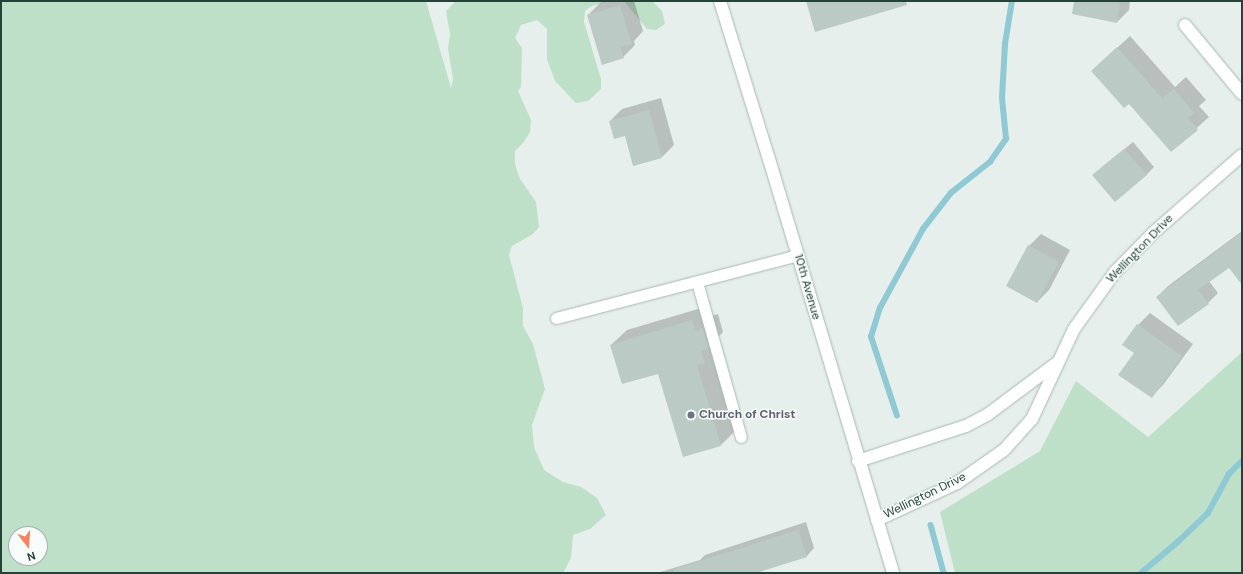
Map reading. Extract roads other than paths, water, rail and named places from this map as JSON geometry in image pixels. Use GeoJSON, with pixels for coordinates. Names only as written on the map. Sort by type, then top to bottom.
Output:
{"type":"FeatureCollection","features":[{"type":"Feature","properties":{"kind":"street","name":"10th Avenue"},"geometry":{"type":"LineString","coordinates":[[720,1],[893,573]]}},
{"type":"Feature","properties":{"kind":"street"},"geometry":{"type":"LineString","coordinates":[[1185,25],[1242,94]]}},
{"type":"Feature","properties":{"kind":"street","name":"Wellington Drive"},"geometry":{"type":"LineString","coordinates":[[877,520],[957,483],[1004,450],[1032,419],[1074,329],[1116,272],[1153,233],[1242,155]]}},
{"type":"Feature","properties":{"kind":"street","name":"Wellington Drive"},"geometry":{"type":"LineString","coordinates":[[858,461],[966,426],[987,415],[1059,361]]}},
{"type":"Feature","properties":{"kind":"lane"},"geometry":{"type":"LineString","coordinates":[[556,318],[798,255]]}},
{"type":"Feature","properties":{"kind":"lane"},"geometry":{"type":"LineString","coordinates":[[697,282],[740,437]]}},
{"type":"Feature","properties":{"kind":"waterway"},"geometry":{"type":"LineString","coordinates":[[897,416],[871,337],[880,308],[923,229],[951,193],[990,162],[1006,139],[1002,98],[1005,44],[1012,1]]}},
{"type":"Feature","properties":{"kind":"waterway"},"geometry":{"type":"LineString","coordinates":[[1141,573],[1179,541],[1208,513],[1229,474],[1242,461]]}},
{"type":"Feature","properties":{"kind":"waterway"},"geometry":{"type":"LineString","coordinates":[[931,525],[944,573]]}},
{"type":"Feature","properties":{"kind":"place","name":"Church of Christ"},"geometry":{"type":"Point","coordinates":[691,415]}}]}
